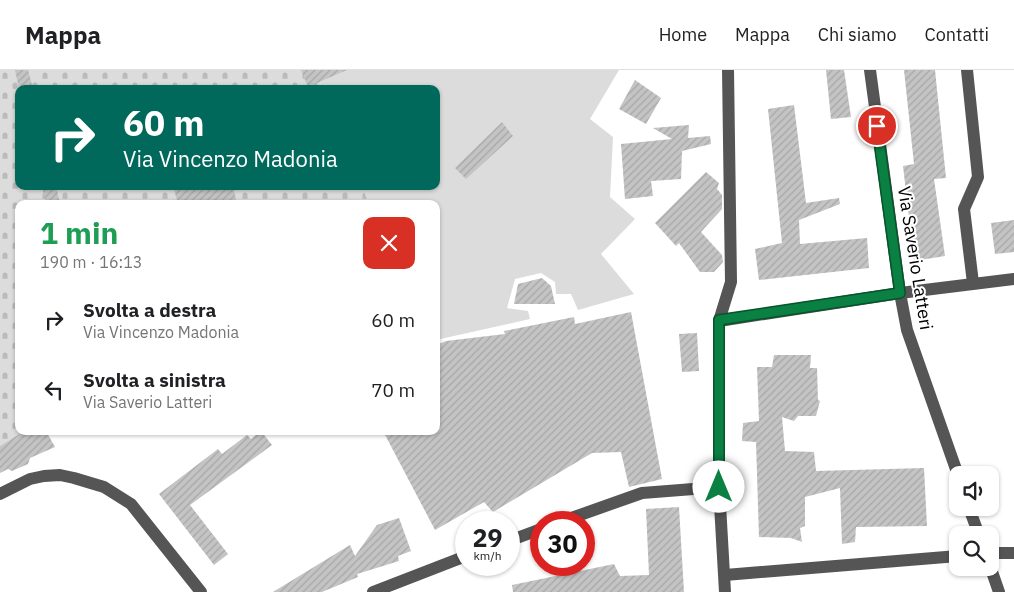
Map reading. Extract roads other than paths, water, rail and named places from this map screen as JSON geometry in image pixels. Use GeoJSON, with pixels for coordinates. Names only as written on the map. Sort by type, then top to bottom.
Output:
{"type":"FeatureCollection","features":[{"type":"Feature","properties":{"kind":"street"},"geometry":{"type":"LineString","coordinates":[[725,592],[719,487],[719,320],[731,282],[728,70]]}},
{"type":"Feature","properties":{"kind":"street","name":"Via Saverio Latteri"},"geometry":{"type":"LineString","coordinates":[[870,70],[900,293],[907,330],[955,466]]}},
{"type":"Feature","properties":{"kind":"street"},"geometry":{"type":"LineString","coordinates":[[967,70],[978,177],[964,209],[974,283]]}},
{"type":"Feature","properties":{"kind":"street"},"geometry":{"type":"LineString","coordinates":[[719,320],[900,293],[1014,279]]}},
{"type":"Feature","properties":{"kind":"street"},"geometry":{"type":"LineString","coordinates":[[0,494],[30,479],[60,476],[104,487],[131,504],[201,592]]}},
{"type":"Feature","properties":{"kind":"street"},"geometry":{"type":"LineString","coordinates":[[591,511],[642,493],[719,487]]}},
{"type":"Feature","properties":{"kind":"street"},"geometry":{"type":"LineString","coordinates":[[999,553],[1014,553]]}},
{"type":"Feature","properties":{"kind":"street"},"geometry":{"type":"LineString","coordinates":[[725,575],[949,557]]}},
{"type":"Feature","properties":{"kind":"street"},"geometry":{"type":"LineString","coordinates":[[373,592],[455,560]]}},
{"type":"Feature","properties":{"kind":"street"},"geometry":{"type":"LineString","coordinates":[[993,576],[999,592]]}}]}
